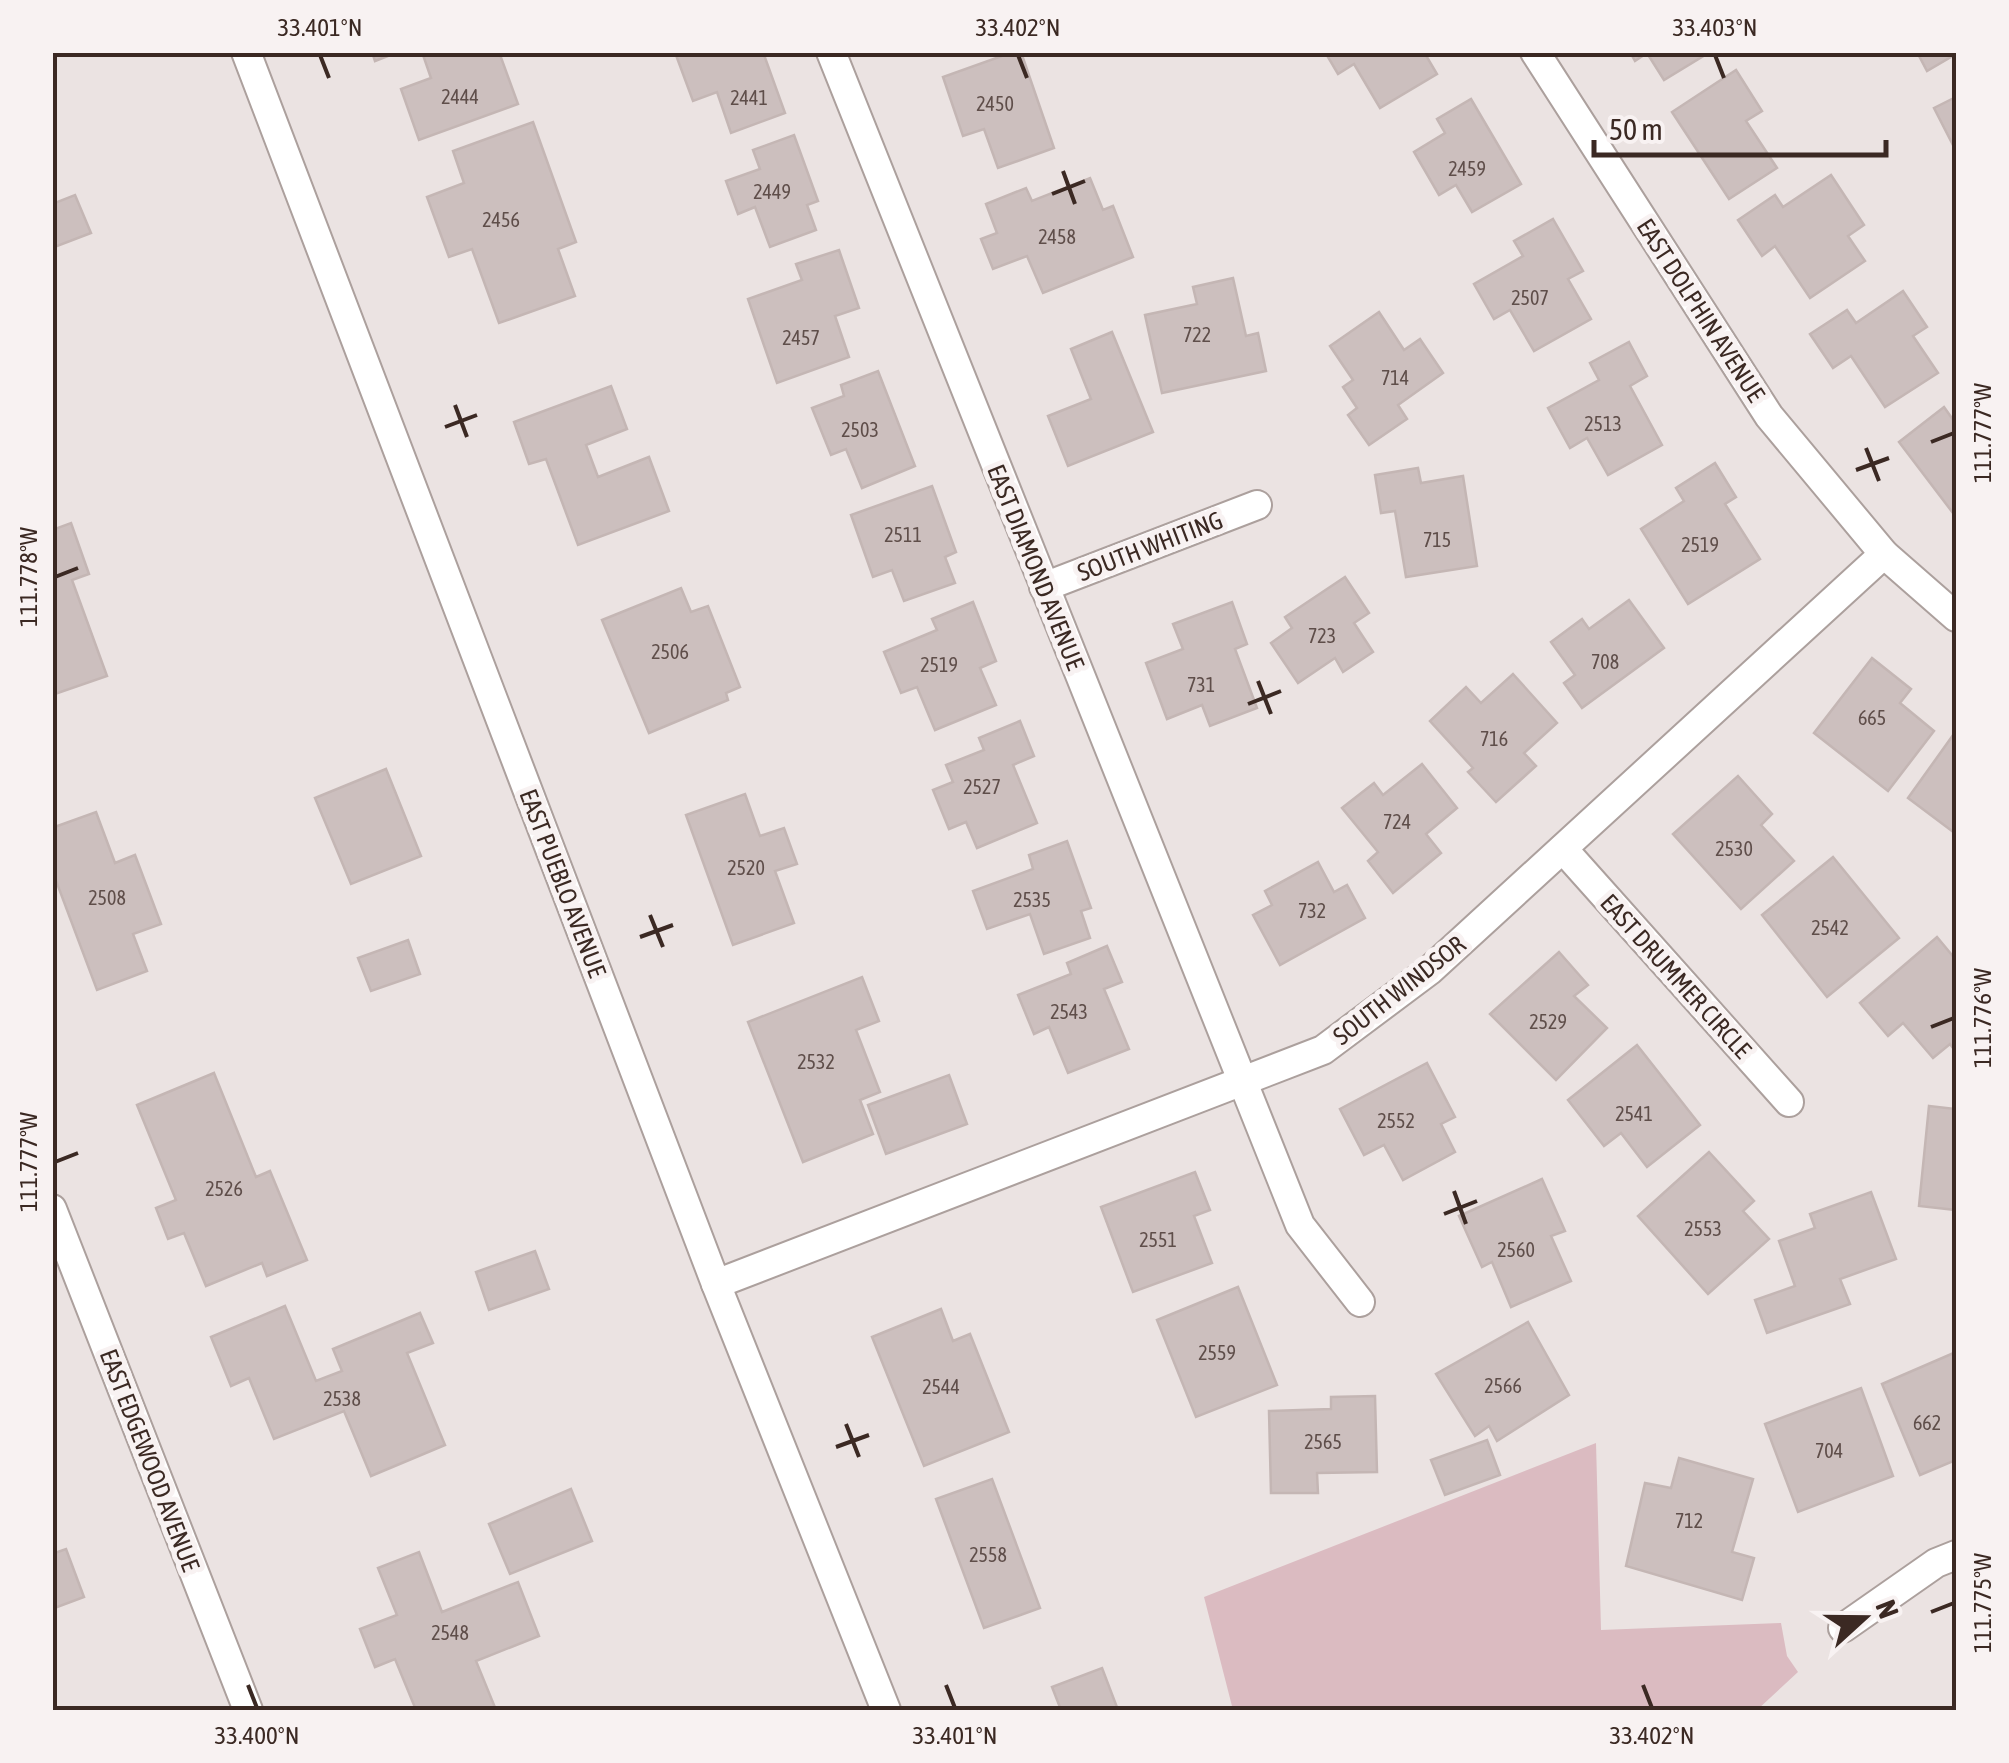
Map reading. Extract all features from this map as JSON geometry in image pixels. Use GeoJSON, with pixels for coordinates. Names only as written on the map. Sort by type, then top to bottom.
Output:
{"type":"FeatureCollection","features":[{"type":"Feature","properties":{"kind":"street","name":"EAST PUEBLO AVENUE"},"geometry":{"type":"LineString","coordinates":[[246,52],[716,1284],[886,1710]]}},
{"type":"Feature","properties":{"kind":"street","name":"EAST DIAMOND AVENUE"},"geometry":{"type":"LineString","coordinates":[[831,52],[1300,1226],[1360,1302]]}},
{"type":"Feature","properties":{"kind":"street","name":"EAST DOLPHIN AVENUE"},"geometry":{"type":"LineString","coordinates":[[1536,52],[1769,416],[1884,554]]}},
{"type":"Feature","properties":{"kind":"street","name":"SOUTH WHITING"},"geometry":{"type":"LineString","coordinates":[[1044,587],[1257,505]]}},
{"type":"Feature","properties":{"kind":"street","name":"SOUTH WINDSOR"},"geometry":{"type":"LineString","coordinates":[[716,1284],[1323,1050],[1430,970],[1884,554]]}},
{"type":"Feature","properties":{"kind":"street"},"geometry":{"type":"LineString","coordinates":[[1884,554],[1956,617]]}},
{"type":"Feature","properties":{"kind":"street","name":"EAST DRUMMER CIRCLE"},"geometry":{"type":"LineString","coordinates":[[1563,849],[1790,1102]]}},
{"type":"Feature","properties":{"kind":"street","name":"EAST EDGEWOOD AVENUE"},"geometry":{"type":"LineString","coordinates":[[52,1208],[248,1710]]}},
{"type":"Feature","properties":{"kind":"street"},"geometry":{"type":"LineString","coordinates":[[1842,1628],[1936,1563],[1956,1555]]}},
{"type":"Feature","properties":{"kind":"shaded area"},"geometry":{"type":"Polygon","coordinates":[[[1596,1443],[1601,1630],[1781,1623],[1787,1656],[1798,1672],[1757,1710],[1233,1710],[1204,1597],[1596,1443]]]}},
{"type":"Feature","properties":{"kind":"building"},"geometry":{"type":"Polygon","coordinates":[[[372,52],[398,52],[375,61],[372,52]]]}},
{"type":"Feature","properties":{"kind":"building"},"geometry":{"type":"Polygon","coordinates":[[[422,52],[499,52],[518,104],[419,140],[401,89],[431,78],[422,52]]]}},
{"type":"Feature","properties":{"kind":"building"},"geometry":{"type":"Polygon","coordinates":[[[763,52],[785,113],[731,133],[717,92],[693,101],[676,55],[763,52]]]}},
{"type":"Feature","properties":{"kind":"building"},"geometry":{"type":"Polygon","coordinates":[[[1021,52],[1054,148],[998,168],[984,129],[963,136],[943,77],[1021,52]]]}},
{"type":"Feature","properties":{"kind":"building"},"geometry":{"type":"Polygon","coordinates":[[[1325,52],[1424,52],[1437,74],[1380,108],[1354,64],[1338,74],[1325,52]]]}},
{"type":"Feature","properties":{"kind":"building"},"geometry":{"type":"Polygon","coordinates":[[[1630,52],[1710,52],[1664,80],[1647,53],[1635,61],[1630,52]]]}},
{"type":"Feature","properties":{"kind":"building"},"geometry":{"type":"Polygon","coordinates":[[[1917,52],[1956,52],[1956,54],[1927,71],[1917,52]]]}},
{"type":"Feature","properties":{"kind":"building"},"geometry":{"type":"Polygon","coordinates":[[[1736,70],[1762,111],[1746,121],[1777,168],[1729,199],[1672,112],[1736,70]]]}},
{"type":"Feature","properties":{"kind":"building"},"geometry":{"type":"Polygon","coordinates":[[[1956,97],[1956,151],[1934,108],[1956,97]]]}},
{"type":"Feature","properties":{"kind":"building"},"geometry":{"type":"Polygon","coordinates":[[[1471,99],[1521,184],[1472,212],[1456,185],[1439,195],[1414,152],[1445,133],[1437,119],[1471,99]]]}},
{"type":"Feature","properties":{"kind":"building"},"geometry":{"type":"Polygon","coordinates":[[[533,122],[576,242],[558,249],[575,296],[499,323],[472,249],[449,257],[427,197],[464,183],[453,151],[533,122]]]}},
{"type":"Feature","properties":{"kind":"building"},"geometry":{"type":"Polygon","coordinates":[[[794,135],[818,201],[807,205],[816,230],[770,247],[755,207],[738,214],[726,181],[760,169],[753,150],[794,135]]]}},
{"type":"Feature","properties":{"kind":"building"},"geometry":{"type":"Polygon","coordinates":[[[1831,175],[1864,225],[1848,236],[1865,261],[1810,298],[1775,246],[1762,256],[1738,220],[1775,195],[1783,207],[1831,175]]]}},
{"type":"Feature","properties":{"kind":"building"},"geometry":{"type":"Polygon","coordinates":[[[1090,178],[1103,210],[1113,206],[1133,257],[1043,293],[1027,256],[993,269],[981,239],[997,233],[986,204],[1026,188],[1032,201],[1090,178]]]}},
{"type":"Feature","properties":{"kind":"building"},"geometry":{"type":"Polygon","coordinates":[[[75,195],[91,233],[52,248],[52,204],[75,195]]]}},
{"type":"Feature","properties":{"kind":"building"},"geometry":{"type":"Polygon","coordinates":[[[1553,219],[1583,271],[1568,279],[1591,319],[1534,351],[1510,310],[1494,319],[1474,284],[1523,256],[1514,241],[1553,219]]]}},
{"type":"Feature","properties":{"kind":"building"},"geometry":{"type":"Polygon","coordinates":[[[839,250],[859,308],[835,316],[849,357],[777,383],[748,299],[802,280],[796,264],[839,250]]]}},
{"type":"Feature","properties":{"kind":"building"},"geometry":{"type":"Polygon","coordinates":[[[1233,278],[1246,336],[1258,333],[1266,371],[1162,393],[1145,315],[1197,304],[1193,287],[1233,278]]]}},
{"type":"Feature","properties":{"kind":"building"},"geometry":{"type":"Polygon","coordinates":[[[1903,291],[1927,327],[1913,336],[1938,373],[1885,407],[1851,356],[1833,368],[1810,334],[1847,310],[1856,323],[1903,291]]]}},
{"type":"Feature","properties":{"kind":"building"},"geometry":{"type":"Polygon","coordinates":[[[1379,312],[1404,350],[1420,339],[1443,373],[1398,405],[1407,419],[1369,445],[1348,415],[1357,408],[1343,387],[1353,380],[1330,346],[1379,312]]]}},
{"type":"Feature","properties":{"kind":"building"},"geometry":{"type":"Polygon","coordinates":[[[1112,332],[1153,432],[1068,466],[1048,416],[1091,399],[1071,349],[1112,332]]]}},
{"type":"Feature","properties":{"kind":"building"},"geometry":{"type":"Polygon","coordinates":[[[1629,342],[1647,376],[1630,386],[1662,445],[1608,475],[1587,438],[1570,448],[1548,408],[1599,380],[1590,363],[1629,342]]]}},
{"type":"Feature","properties":{"kind":"building"},"geometry":{"type":"Polygon","coordinates":[[[878,371],[915,466],[862,488],[846,449],[831,455],[812,408],[844,396],[841,385],[878,371]]]}},
{"type":"Feature","properties":{"kind":"building"},"geometry":{"type":"Polygon","coordinates":[[[611,386],[627,429],[586,445],[598,477],[649,457],[669,511],[578,545],[546,459],[529,464],[514,422],[611,386]]]}},
{"type":"Feature","properties":{"kind":"building"},"geometry":{"type":"Polygon","coordinates":[[[1944,407],[1956,424],[1956,517],[1899,442],[1944,407]]]}},
{"type":"Feature","properties":{"kind":"building"},"geometry":{"type":"Polygon","coordinates":[[[1715,463],[1736,497],[1725,504],[1760,559],[1688,604],[1641,529],[1684,501],[1676,488],[1715,463]]]}},
{"type":"Feature","properties":{"kind":"building"},"geometry":{"type":"Polygon","coordinates":[[[1418,468],[1421,483],[1463,476],[1477,566],[1406,577],[1395,511],[1381,513],[1375,475],[1418,468]]]}},
{"type":"Feature","properties":{"kind":"building"},"geometry":{"type":"Polygon","coordinates":[[[932,486],[956,552],[945,557],[955,583],[904,601],[892,570],[873,577],[851,515],[932,486]]]}},
{"type":"Feature","properties":{"kind":"building"},"geometry":{"type":"Polygon","coordinates":[[[71,523],[89,574],[72,580],[107,676],[52,695],[52,530],[71,523]]]}},
{"type":"Feature","properties":{"kind":"building"},"geometry":{"type":"Polygon","coordinates":[[[1345,577],[1369,613],[1354,623],[1373,652],[1343,672],[1335,658],[1298,683],[1271,643],[1292,628],[1285,617],[1345,577]]]}},
{"type":"Feature","properties":{"kind":"building"},"geometry":{"type":"Polygon","coordinates":[[[681,588],[691,612],[708,606],[740,687],[726,693],[728,700],[649,733],[602,620],[681,588]]]}},
{"type":"Feature","properties":{"kind":"building"},"geometry":{"type":"Polygon","coordinates":[[[1629,600],[1664,648],[1582,708],[1564,683],[1575,675],[1551,642],[1582,619],[1589,629],[1629,600]]]}},
{"type":"Feature","properties":{"kind":"building"},"geometry":{"type":"Polygon","coordinates":[[[973,602],[996,661],[980,668],[996,705],[935,730],[917,687],[901,693],[884,652],[937,630],[932,619],[973,602]]]}},
{"type":"Feature","properties":{"kind":"building"},"geometry":{"type":"Polygon","coordinates":[[[1232,602],[1247,644],[1235,649],[1257,708],[1210,726],[1202,705],[1167,719],[1146,663],[1183,649],[1173,624],[1232,602]]]}},
{"type":"Feature","properties":{"kind":"building"},"geometry":{"type":"Polygon","coordinates":[[[1872,658],[1911,689],[1900,703],[1934,731],[1888,791],[1814,733],[1872,658]]]}},
{"type":"Feature","properties":{"kind":"building"},"geometry":{"type":"Polygon","coordinates":[[[1513,674],[1557,723],[1524,753],[1536,766],[1496,802],[1468,772],[1473,768],[1430,721],[1466,687],[1481,703],[1513,674]]]}},
{"type":"Feature","properties":{"kind":"building"},"geometry":{"type":"Polygon","coordinates":[[[1020,721],[1034,756],[1013,765],[1037,823],[977,848],[966,822],[949,829],[933,790],[953,782],[946,765],[984,750],[979,738],[1020,721]]]}},
{"type":"Feature","properties":{"kind":"building"},"geometry":{"type":"Polygon","coordinates":[[[1956,731],[1956,834],[1908,798],[1956,731]]]}},
{"type":"Feature","properties":{"kind":"building"},"geometry":{"type":"Polygon","coordinates":[[[1422,764],[1457,808],[1426,834],[1441,853],[1393,893],[1368,861],[1378,852],[1342,808],[1374,783],[1383,795],[1422,764]]]}},
{"type":"Feature","properties":{"kind":"building"},"geometry":{"type":"Polygon","coordinates":[[[386,769],[421,856],[351,884],[315,798],[386,769]]]}},
{"type":"Feature","properties":{"kind":"building"},"geometry":{"type":"Polygon","coordinates":[[[1738,776],[1772,814],[1761,825],[1794,861],[1741,909],[1673,834],[1738,776]]]}},
{"type":"Feature","properties":{"kind":"building"},"geometry":{"type":"Polygon","coordinates":[[[745,794],[760,836],[784,828],[797,864],[775,871],[794,923],[733,945],[686,815],[745,794]]]}},
{"type":"Feature","properties":{"kind":"building"},"geometry":{"type":"Polygon","coordinates":[[[96,812],[115,863],[135,855],[161,924],[133,934],[147,971],[97,990],[52,870],[52,828],[96,812]]]}},
{"type":"Feature","properties":{"kind":"building"},"geometry":{"type":"Polygon","coordinates":[[[1067,841],[1091,908],[1081,911],[1090,938],[1044,954],[1030,914],[987,929],[973,891],[1033,869],[1029,855],[1067,841]]]}},
{"type":"Feature","properties":{"kind":"building"},"geometry":{"type":"Polygon","coordinates":[[[1833,857],[1899,938],[1827,997],[1762,915],[1833,857]]]}},
{"type":"Feature","properties":{"kind":"building"},"geometry":{"type":"Polygon","coordinates":[[[1318,862],[1334,892],[1347,885],[1365,918],[1280,965],[1253,915],[1272,905],[1265,891],[1318,862]]]}},
{"type":"Feature","properties":{"kind":"building"},"geometry":{"type":"Polygon","coordinates":[[[1937,937],[1956,960],[1956,1052],[1950,1044],[1933,1058],[1903,1023],[1888,1036],[1860,1003],[1937,937]]]}},
{"type":"Feature","properties":{"kind":"building"},"geometry":{"type":"Polygon","coordinates":[[[408,940],[420,974],[371,991],[358,958],[408,940]]]}},
{"type":"Feature","properties":{"kind":"building"},"geometry":{"type":"Polygon","coordinates":[[[1107,946],[1122,982],[1104,989],[1129,1049],[1068,1073],[1049,1027],[1034,1034],[1018,995],[1071,974],[1067,963],[1107,946]]]}},
{"type":"Feature","properties":{"kind":"building"},"geometry":{"type":"Polygon","coordinates":[[[1559,952],[1588,985],[1574,996],[1607,1028],[1556,1080],[1490,1014],[1559,952]]]}},
{"type":"Feature","properties":{"kind":"building"},"geometry":{"type":"Polygon","coordinates":[[[862,977],[879,1021],[856,1030],[880,1092],[860,1100],[873,1134],[803,1162],[748,1022],[862,977]]]}},
{"type":"Feature","properties":{"kind":"building"},"geometry":{"type":"Polygon","coordinates":[[[1637,1045],[1700,1125],[1647,1167],[1621,1133],[1604,1146],[1568,1100],[1637,1045]]]}},
{"type":"Feature","properties":{"kind":"building"},"geometry":{"type":"Polygon","coordinates":[[[1427,1063],[1455,1117],[1441,1124],[1455,1152],[1403,1180],[1384,1145],[1364,1155],[1340,1109],[1427,1063]]]}},
{"type":"Feature","properties":{"kind":"building"},"geometry":{"type":"Polygon","coordinates":[[[214,1073],[256,1177],[270,1171],[307,1260],[267,1276],[262,1263],[206,1286],[184,1233],[168,1239],[156,1208],[176,1200],[137,1105],[214,1073]]]}},
{"type":"Feature","properties":{"kind":"building"},"geometry":{"type":"Polygon","coordinates":[[[949,1075],[967,1124],[886,1154],[868,1105],[949,1075]]]}},
{"type":"Feature","properties":{"kind":"building"},"geometry":{"type":"Polygon","coordinates":[[[1929,1106],[1956,1109],[1956,1210],[1919,1206],[1929,1106]]]}},
{"type":"Feature","properties":{"kind":"building"},"geometry":{"type":"Polygon","coordinates":[[[1709,1152],[1754,1201],[1743,1211],[1769,1239],[1708,1294],[1638,1216],[1709,1152]]]}},
{"type":"Feature","properties":{"kind":"building"},"geometry":{"type":"Polygon","coordinates":[[[1195,1172],[1210,1210],[1194,1216],[1212,1263],[1133,1292],[1101,1207],[1195,1172]]]}},
{"type":"Feature","properties":{"kind":"building"},"geometry":{"type":"Polygon","coordinates":[[[1542,1179],[1565,1231],[1551,1236],[1571,1281],[1511,1307],[1492,1262],[1482,1267],[1459,1216],[1542,1179]]]}},
{"type":"Feature","properties":{"kind":"building"},"geometry":{"type":"Polygon","coordinates":[[[1871,1192],[1896,1259],[1840,1279],[1850,1304],[1767,1333],[1755,1300],[1795,1286],[1779,1241],[1815,1228],[1810,1214],[1871,1192]]]}},
{"type":"Feature","properties":{"kind":"building"},"geometry":{"type":"Polygon","coordinates":[[[535,1251],[549,1289],[489,1310],[476,1272],[535,1251]]]}},
{"type":"Feature","properties":{"kind":"building"},"geometry":{"type":"Polygon","coordinates":[[[1238,1287],[1277,1385],[1196,1417],[1157,1320],[1238,1287]]]}},
{"type":"Feature","properties":{"kind":"building"},"geometry":{"type":"Polygon","coordinates":[[[285,1306],[316,1381],[342,1371],[333,1349],[420,1313],[433,1343],[407,1353],[445,1445],[371,1476],[344,1411],[274,1439],[249,1378],[231,1386],[211,1337],[285,1306]]]}},
{"type":"Feature","properties":{"kind":"building"},"geometry":{"type":"Polygon","coordinates":[[[941,1309],[953,1341],[970,1334],[1009,1432],[924,1466],[872,1337],[941,1309]]]}},
{"type":"Feature","properties":{"kind":"building"},"geometry":{"type":"Polygon","coordinates":[[[1528,1322],[1569,1395],[1497,1441],[1489,1426],[1475,1436],[1436,1374],[1528,1322]]]}},
{"type":"Feature","properties":{"kind":"building"},"geometry":{"type":"Polygon","coordinates":[[[1956,1352],[1956,1460],[1920,1475],[1882,1384],[1956,1352]]]}},
{"type":"Feature","properties":{"kind":"building"},"geometry":{"type":"Polygon","coordinates":[[[1861,1388],[1893,1476],[1798,1512],[1765,1424],[1861,1388]]]}},
{"type":"Feature","properties":{"kind":"building"},"geometry":{"type":"Polygon","coordinates":[[[1375,1396],[1377,1472],[1317,1473],[1318,1493],[1271,1493],[1269,1411],[1331,1409],[1331,1397],[1375,1396]]]}},
{"type":"Feature","properties":{"kind":"building"},"geometry":{"type":"Polygon","coordinates":[[[1487,1440],[1500,1475],[1445,1495],[1431,1460],[1487,1440]]]}},
{"type":"Feature","properties":{"kind":"building"},"geometry":{"type":"Polygon","coordinates":[[[1679,1458],[1753,1479],[1732,1552],[1754,1558],[1742,1600],[1626,1566],[1645,1483],[1671,1488],[1679,1458]]]}},
{"type":"Feature","properties":{"kind":"building"},"geometry":{"type":"Polygon","coordinates":[[[992,1479],[1040,1608],[984,1628],[936,1499],[992,1479]]]}},
{"type":"Feature","properties":{"kind":"building"},"geometry":{"type":"Polygon","coordinates":[[[571,1489],[592,1541],[510,1574],[489,1524],[571,1489]]]}},
{"type":"Feature","properties":{"kind":"building"},"geometry":{"type":"Polygon","coordinates":[[[66,1549],[84,1597],[52,1609],[52,1554],[66,1549]]]}},
{"type":"Feature","properties":{"kind":"building"},"geometry":{"type":"Polygon","coordinates":[[[419,1552],[442,1612],[518,1582],[539,1636],[476,1661],[496,1710],[416,1710],[395,1659],[375,1667],[360,1629],[397,1615],[378,1568],[419,1552]]]}},
{"type":"Feature","properties":{"kind":"building"},"geometry":{"type":"Polygon","coordinates":[[[1102,1668],[1118,1710],[1061,1710],[1052,1687],[1102,1668]]]}}]}
